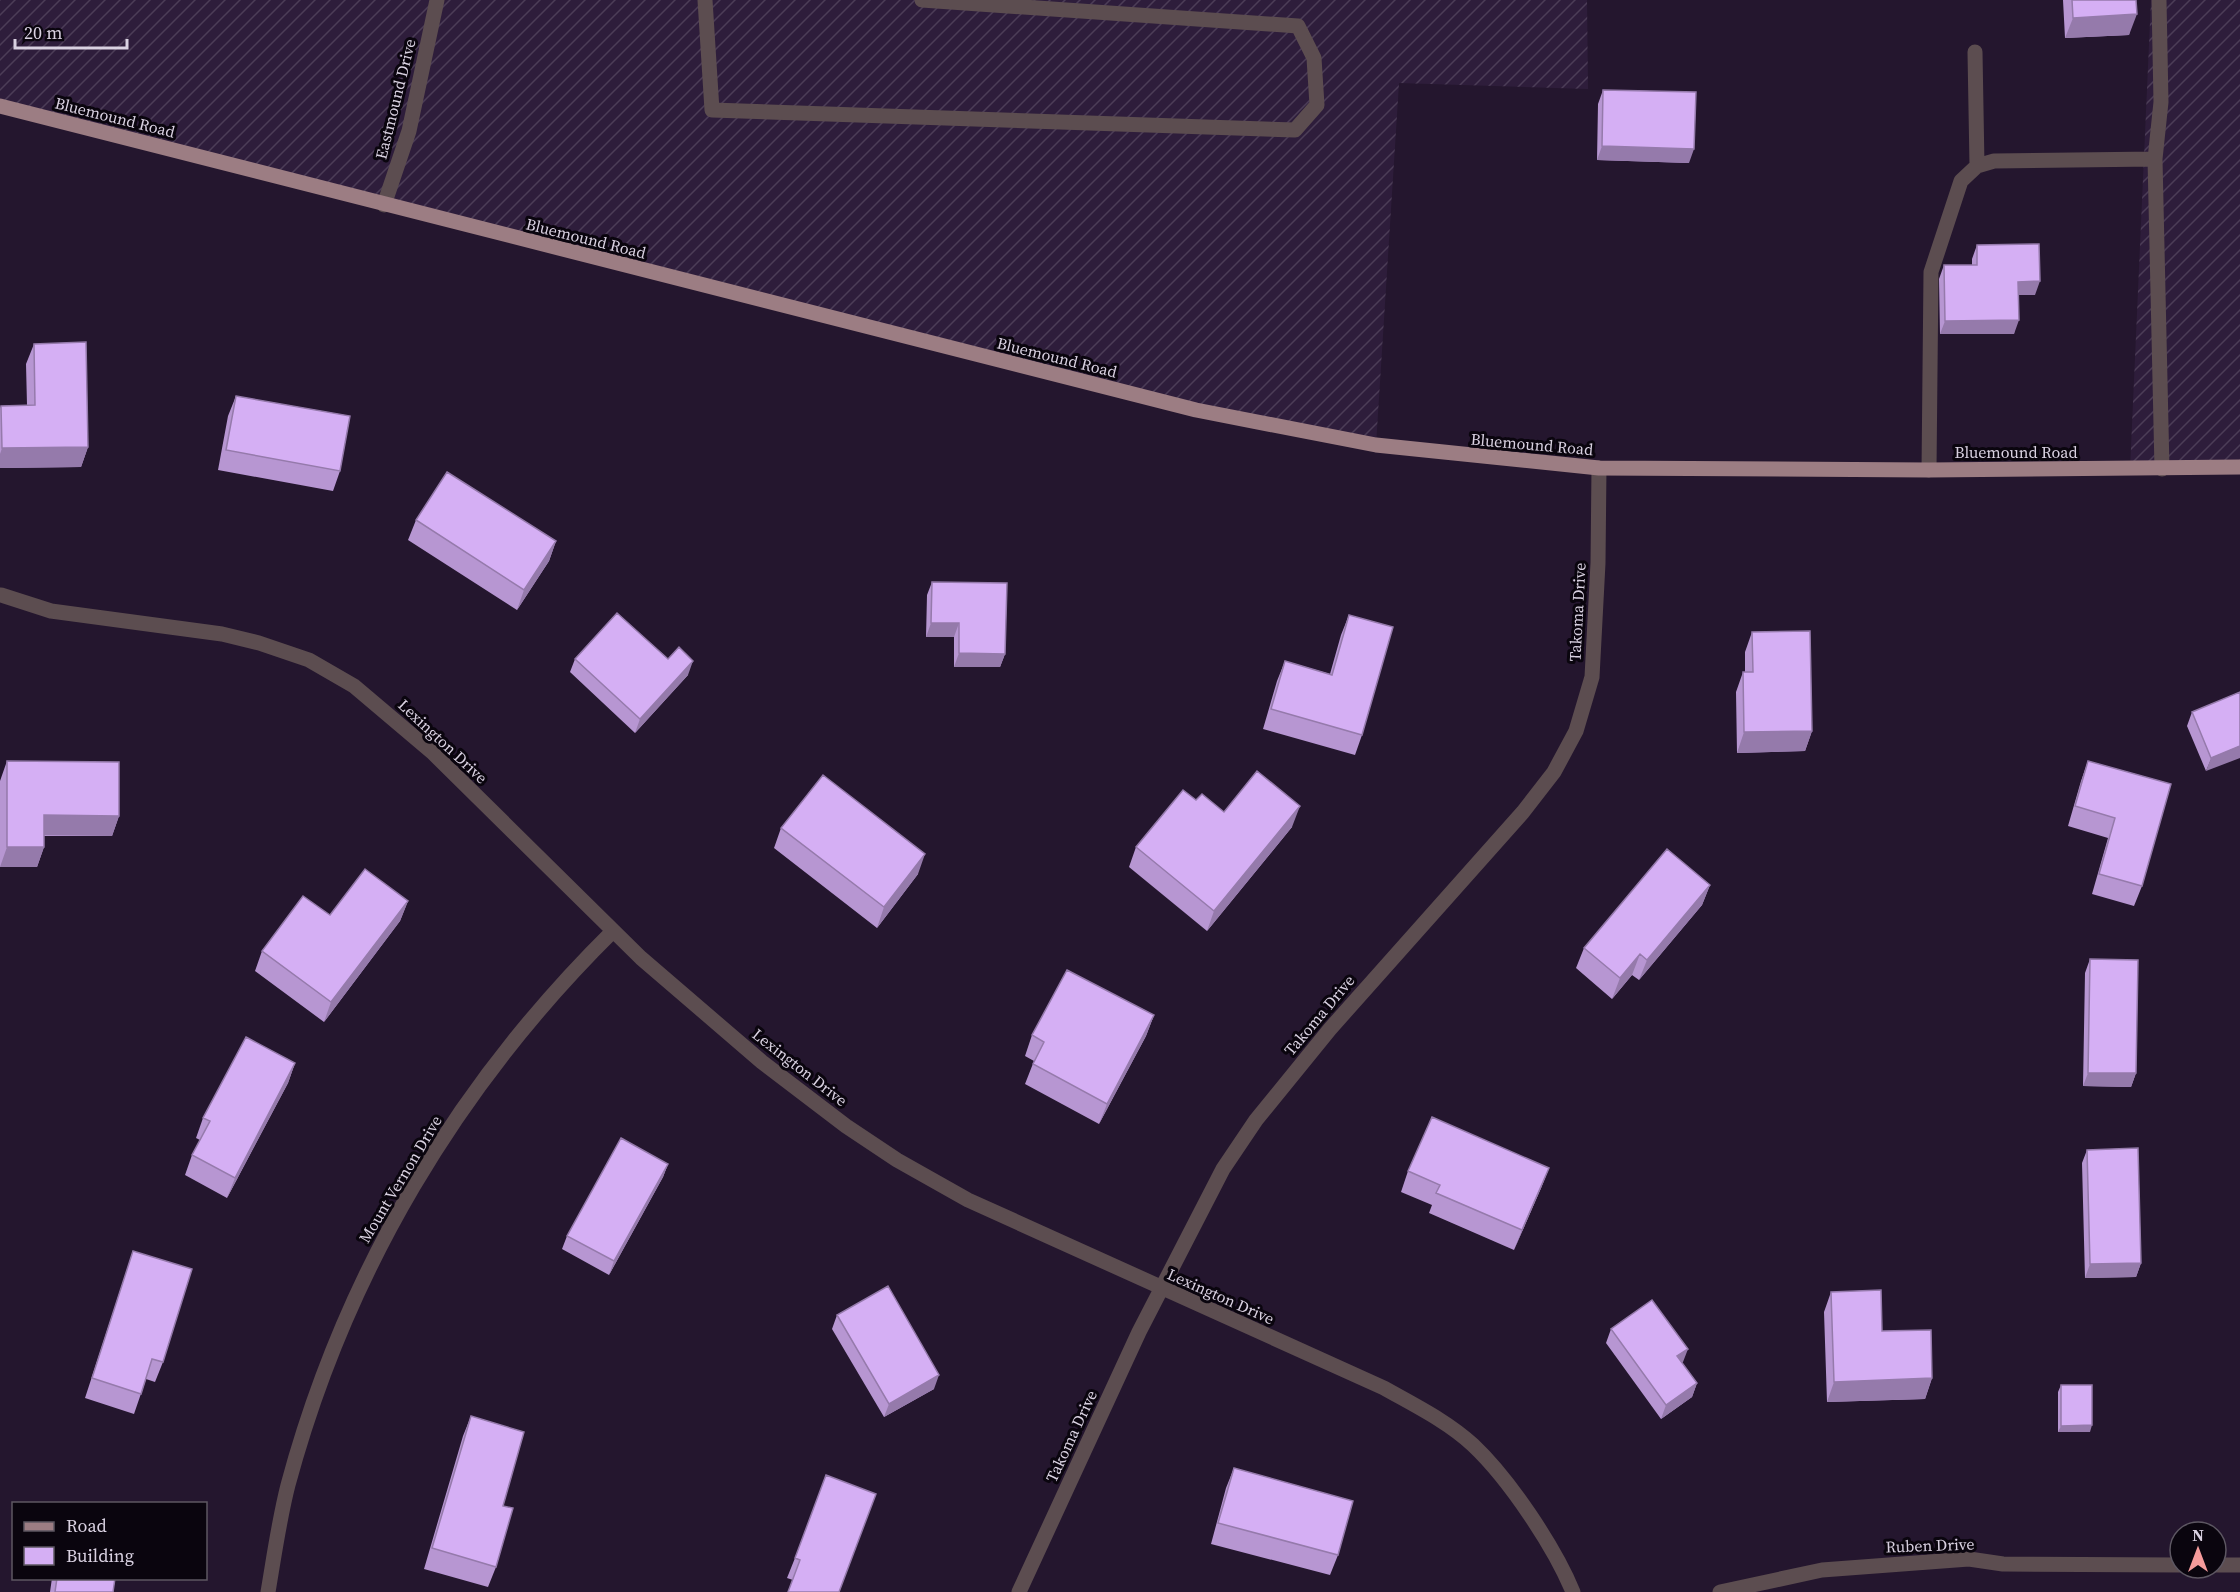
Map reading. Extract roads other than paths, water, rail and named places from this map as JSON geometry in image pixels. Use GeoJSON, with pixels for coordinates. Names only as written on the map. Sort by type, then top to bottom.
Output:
{"type":"FeatureCollection","features":[{"type":"Feature","properties":{"kind":"main road","name":"Bluemound Road"},"geometry":{"type":"LineString","coordinates":[[0,106],[1207,413],[1376,445],[1599,468],[2130,470],[2240,467]]}},
{"type":"Feature","properties":{"kind":"street","name":"Eastmound Drive"},"geometry":{"type":"LineString","coordinates":[[384,205],[409,130],[437,0]]}},
{"type":"Feature","properties":{"kind":"street"},"geometry":{"type":"LineString","coordinates":[[705,0],[712,110],[1295,130],[1317,105],[1314,58],[1298,26],[922,0]]}},
{"type":"Feature","properties":{"kind":"street"},"geometry":{"type":"LineString","coordinates":[[2159,0],[2161,102],[2155,159],[2162,469]]}},
{"type":"Feature","properties":{"kind":"street"},"geometry":{"type":"LineString","coordinates":[[1975,52],[1977,166]]}},
{"type":"Feature","properties":{"kind":"street"},"geometry":{"type":"LineString","coordinates":[[1929,470],[1930,272],[1961,181],[1977,166],[1994,161],[2155,159]]}},
{"type":"Feature","properties":{"kind":"street","name":"Takoma Drive"},"geometry":{"type":"LineString","coordinates":[[1019,1592],[1139,1332],[1223,1169],[1256,1120],[1330,1029],[1523,812],[1554,772],[1576,731],[1592,677],[1598,563],[1599,468]]}},
{"type":"Feature","properties":{"kind":"street","name":"Lexington Drive"},"geometry":{"type":"LineString","coordinates":[[1,595],[51,611],[222,634],[309,660],[354,686],[432,752],[641,958],[762,1062],[863,1138],[968,1200],[1161,1290],[1384,1388],[1435,1418],[1473,1445],[1524,1508],[1553,1550],[1573,1592]]}},
{"type":"Feature","properties":{"kind":"street","name":"Mount Vernon Drive"},"geometry":{"type":"LineString","coordinates":[[268,1592],[287,1488],[305,1425],[351,1305],[388,1226],[438,1146],[500,1058],[561,982],[613,931]]}},
{"type":"Feature","properties":{"kind":"street","name":"Ruben Drive"},"geometry":{"type":"LineString","coordinates":[[1720,1592],[1822,1570],[1957,1560],[2003,1564],[2168,1565]]}}]}
